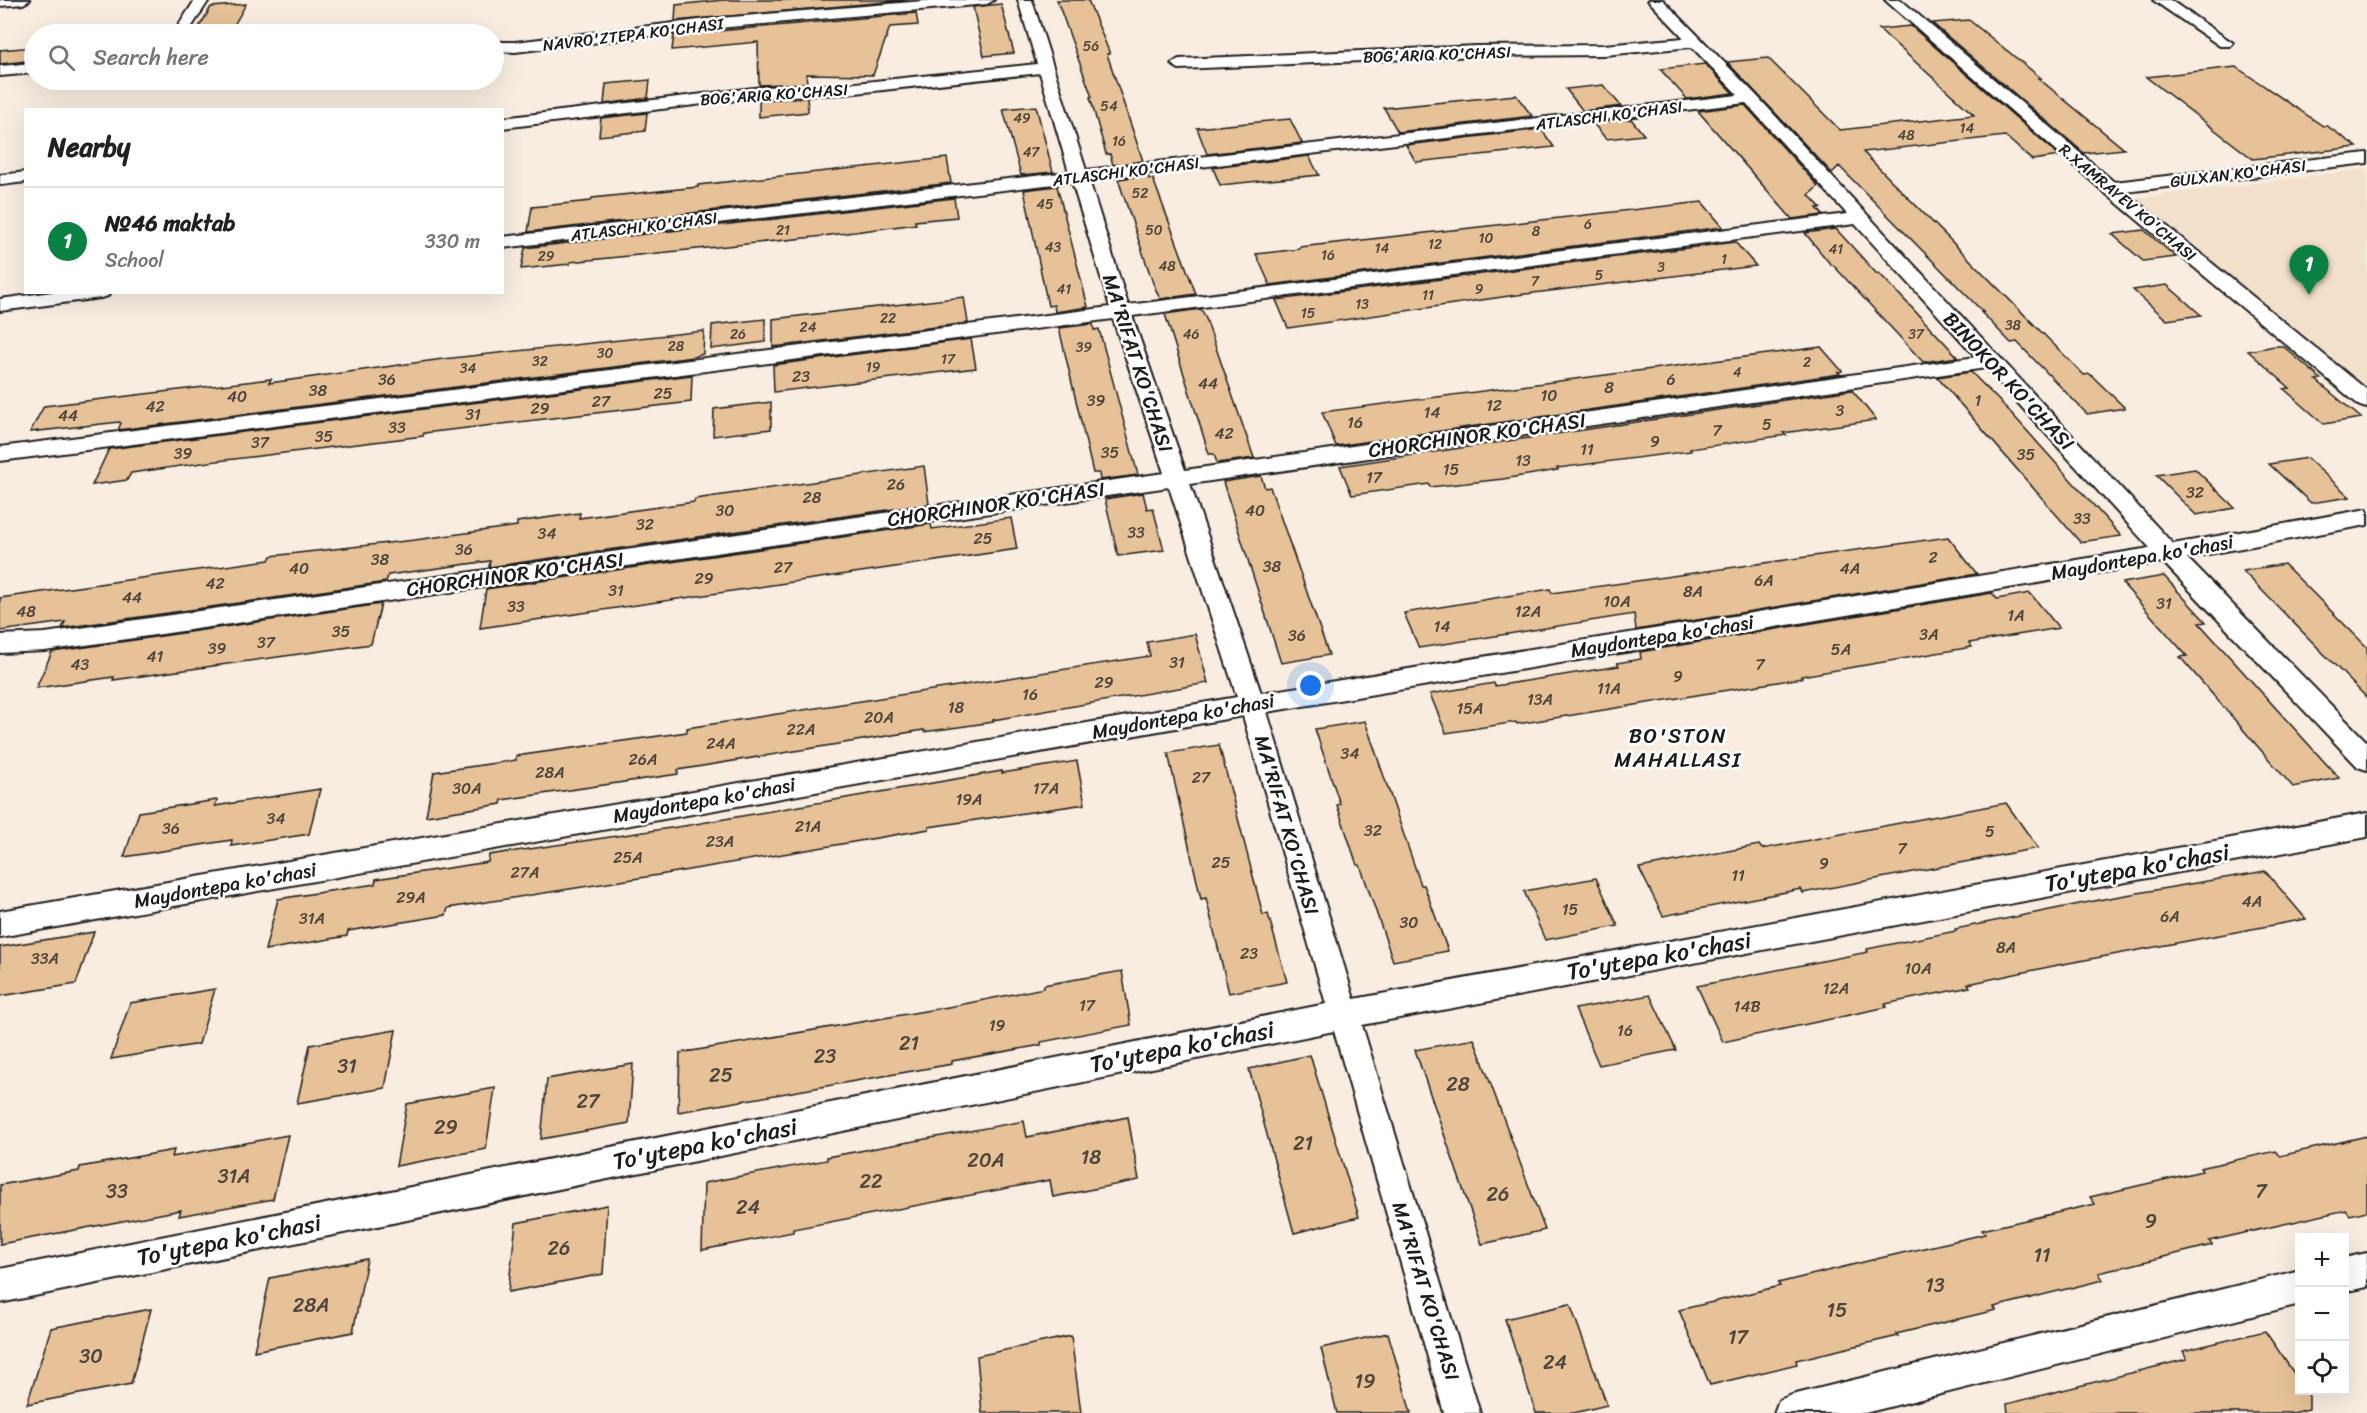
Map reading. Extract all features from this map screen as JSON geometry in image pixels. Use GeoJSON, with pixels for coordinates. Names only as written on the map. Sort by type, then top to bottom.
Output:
{"type":"FeatureCollection","features":[{"type":"Feature","properties":{"kind":"street"},"geometry":{"type":"LineString","coordinates":[[0,1],[23,0]]}},
{"type":"Feature","properties":{"kind":"street"},"geometry":{"type":"LineString","coordinates":[[186,24],[202,0]]}},
{"type":"Feature","properties":{"kind":"street","name":"NAVRO'ZTEPA KO'CHASI"},"geometry":{"type":"LineString","coordinates":[[504,47],[708,24],[987,0]]}},
{"type":"Feature","properties":{"kind":"street","name":"MA'RIFAT KO'CHASI"},"geometry":{"type":"LineString","coordinates":[[1025,0],[1121,312],[1252,704],[1462,1413]]}},
{"type":"Feature","properties":{"kind":"street","name":"BINOKOR KO'CHASI"},"geometry":{"type":"LineString","coordinates":[[1654,0],[1750,98],[2168,553],[2367,759]]}},
{"type":"Feature","properties":{"kind":"street","name":"R.XAMRAYEV KO'CHASI"},"geometry":{"type":"LineString","coordinates":[[1892,0],[2110,188],[2367,401]]}},
{"type":"Feature","properties":{"kind":"street"},"geometry":{"type":"LineString","coordinates":[[2160,0],[2225,43]]}},
{"type":"Feature","properties":{"kind":"street","name":"BOG'ARIQ KO'CHASI"},"geometry":{"type":"LineString","coordinates":[[1179,63],[1477,51],[1604,50],[1696,42]]}},
{"type":"Feature","properties":{"kind":"street","name":"BOG'ARIQ KO'CHASI"},"geometry":{"type":"LineString","coordinates":[[504,123],[762,92],[846,88],[1045,68]]}},
{"type":"Feature","properties":{"kind":"street"},"geometry":{"type":"LineString","coordinates":[[0,71],[24,69]]}},
{"type":"Feature","properties":{"kind":"street","name":"ATLASCHI KO'CHASI"},"geometry":{"type":"LineString","coordinates":[[504,243],[1750,98]]}},
{"type":"Feature","properties":{"kind":"street","name":"GULXAN KO'CHASI"},"geometry":{"type":"LineString","coordinates":[[2110,188],[2367,158]]}},
{"type":"Feature","properties":{"kind":"street"},"geometry":{"type":"LineString","coordinates":[[0,180],[24,177]]}},
{"type":"Feature","properties":{"kind":"street"},"geometry":{"type":"LineString","coordinates":[[0,454],[1858,218]]}},
{"type":"Feature","properties":{"kind":"street"},"geometry":{"type":"LineString","coordinates":[[0,305],[85,294]]}},
{"type":"Feature","properties":{"kind":"street","name":"CHORCHINOR KO'CHASI"},"geometry":{"type":"LineString","coordinates":[[0,644],[68,638],[1991,361]]}},
{"type":"Feature","properties":{"kind":"street","name":"Maydontepa ko'chasi"},"geometry":{"type":"LineString","coordinates":[[0,924],[1252,704],[2168,553],[2367,517]]}},
{"type":"Feature","properties":{"kind":"street","name":"To'ytepa ko'chasi"},"geometry":{"type":"LineString","coordinates":[[0,1286],[1343,1014],[2367,825]]}},
{"type":"Feature","properties":{"kind":"street"},"geometry":{"type":"LineString","coordinates":[[2349,1274],[2367,1270]]}},
{"type":"Feature","properties":{"kind":"street"},"geometry":{"type":"LineString","coordinates":[[1792,1413],[2295,1288]]}},
{"type":"Feature","properties":{"kind":"shaded area"},"geometry":{"type":"Polygon","coordinates":[[[2367,169],[2367,392],[2135,198],[2367,169]]]}},
{"type":"Feature","properties":{"kind":"building"},"geometry":{"type":"Polygon","coordinates":[[[723,0],[909,0],[675,21],[676,5],[723,0]]]}},
{"type":"Feature","properties":{"kind":"building"},"geometry":{"type":"Polygon","coordinates":[[[1057,0],[1088,0],[1110,54],[1107,54],[1143,161],[1113,165],[1110,154],[1106,154],[1090,97],[1092,97],[1057,0]]]}},
{"type":"Feature","properties":{"kind":"building"},"geometry":{"type":"Polygon","coordinates":[[[246,4],[235,24],[201,24],[211,7],[246,4]]]}},
{"type":"Feature","properties":{"kind":"building"},"geometry":{"type":"Polygon","coordinates":[[[1001,4],[1014,53],[984,56],[973,7],[1001,4]]]}},
{"type":"Feature","properties":{"kind":"building"},"geometry":{"type":"Polygon","coordinates":[[[916,13],[918,25],[890,27],[873,75],[806,74],[807,83],[759,85],[758,42],[672,50],[674,35],[916,13]]]}},
{"type":"Feature","properties":{"kind":"building"},"geometry":{"type":"Polygon","coordinates":[[[1969,20],[2124,149],[2084,153],[1932,23],[1969,20]]]}},
{"type":"Feature","properties":{"kind":"building"},"geometry":{"type":"Polygon","coordinates":[[[1911,26],[2060,156],[2032,160],[2005,136],[1863,152],[2084,375],[2090,374],[2125,408],[2087,414],[2017,342],[2011,343],[1839,166],[1832,173],[1727,62],[1768,58],[1840,130],[1974,115],[1879,29],[1911,26]]]}},
{"type":"Feature","properties":{"kind":"building"},"geometry":{"type":"Polygon","coordinates":[[[24,48],[24,61],[0,64],[0,50],[24,48]]]}},
{"type":"Feature","properties":{"kind":"building"},"geometry":{"type":"Polygon","coordinates":[[[1705,64],[1733,93],[1687,99],[1660,69],[1705,64]]]}},
{"type":"Feature","properties":{"kind":"building"},"geometry":{"type":"Polygon","coordinates":[[[2236,67],[2357,147],[2253,159],[2146,77],[2236,67]]]}},
{"type":"Feature","properties":{"kind":"building"},"geometry":{"type":"Polygon","coordinates":[[[650,80],[648,98],[604,104],[606,84],[650,80]]]}},
{"type":"Feature","properties":{"kind":"building"},"geometry":{"type":"Polygon","coordinates":[[[1603,85],[1621,106],[1583,111],[1566,89],[1603,85]]]}},
{"type":"Feature","properties":{"kind":"building"},"geometry":{"type":"Polygon","coordinates":[[[1516,95],[1532,116],[1398,132],[1384,108],[1516,95]]]}},
{"type":"Feature","properties":{"kind":"building"},"geometry":{"type":"Polygon","coordinates":[[[807,98],[808,112],[759,117],[759,100],[807,98]]]}},
{"type":"Feature","properties":{"kind":"building"},"geometry":{"type":"Polygon","coordinates":[[[1745,105],[1818,186],[1809,195],[1821,208],[1817,208],[1823,215],[1792,219],[1698,111],[1745,105]]]}},
{"type":"Feature","properties":{"kind":"building"},"geometry":{"type":"Polygon","coordinates":[[[1036,106],[1053,172],[1021,175],[1003,109],[1036,106]]]}},
{"type":"Feature","properties":{"kind":"building"},"geometry":{"type":"Polygon","coordinates":[[[647,113],[645,131],[599,136],[601,118],[647,113]]]}},
{"type":"Feature","properties":{"kind":"building"},"geometry":{"type":"Polygon","coordinates":[[[1290,119],[1302,143],[1207,154],[1197,128],[1290,119]]]}},
{"type":"Feature","properties":{"kind":"building"},"geometry":{"type":"Polygon","coordinates":[[[1631,119],[1644,135],[1606,139],[1593,123],[1631,119]]]}},
{"type":"Feature","properties":{"kind":"building"},"geometry":{"type":"Polygon","coordinates":[[[1541,129],[1554,147],[1416,162],[1406,145],[1541,129]]]}},
{"type":"Feature","properties":{"kind":"building"},"geometry":{"type":"Polygon","coordinates":[[[1309,156],[1319,175],[1220,185],[1213,168],[1309,156]]]}},
{"type":"Feature","properties":{"kind":"building"},"geometry":{"type":"Polygon","coordinates":[[[947,158],[951,183],[528,232],[532,207],[698,187],[698,185],[947,158]]]}},
{"type":"Feature","properties":{"kind":"building"},"geometry":{"type":"Polygon","coordinates":[[[1148,175],[1149,179],[1153,179],[1196,294],[1160,299],[1153,283],[1118,179],[1148,175]]]}},
{"type":"Feature","properties":{"kind":"building"},"geometry":{"type":"Polygon","coordinates":[[[1057,186],[1088,307],[1055,312],[1054,305],[1048,306],[1024,190],[1057,186]]]}},
{"type":"Feature","properties":{"kind":"building"},"geometry":{"type":"Polygon","coordinates":[[[954,198],[957,217],[915,221],[916,224],[521,269],[525,248],[954,198]]]}},
{"type":"Feature","properties":{"kind":"building"},"geometry":{"type":"Polygon","coordinates":[[[1702,202],[1723,227],[1270,285],[1256,254],[1300,249],[1300,247],[1702,202]]]}},
{"type":"Feature","properties":{"kind":"building"},"geometry":{"type":"Polygon","coordinates":[[[1836,229],[1958,357],[1923,362],[1831,265],[1805,233],[1836,229]]]}},
{"type":"Feature","properties":{"kind":"building"},"geometry":{"type":"Polygon","coordinates":[[[2144,230],[2176,257],[2143,261],[2112,234],[2144,230]]]}},
{"type":"Feature","properties":{"kind":"building"},"geometry":{"type":"Polygon","coordinates":[[[1735,242],[1756,266],[1509,296],[1288,328],[1276,300],[1735,242]]]}},
{"type":"Feature","properties":{"kind":"building"},"geometry":{"type":"Polygon","coordinates":[[[2167,285],[2201,315],[2167,320],[2133,290],[2167,285]]]}},
{"type":"Feature","properties":{"kind":"building"},"geometry":{"type":"Polygon","coordinates":[[[964,297],[968,323],[773,347],[773,319],[964,297]]]}},
{"type":"Feature","properties":{"kind":"building"},"geometry":{"type":"Polygon","coordinates":[[[1201,309],[1254,458],[1217,463],[1214,454],[1209,454],[1165,314],[1201,309]]]}},
{"type":"Feature","properties":{"kind":"building"},"geometry":{"type":"Polygon","coordinates":[[[765,319],[765,342],[711,349],[712,325],[765,319]]]}},
{"type":"Feature","properties":{"kind":"building"},"geometry":{"type":"Polygon","coordinates":[[[1093,324],[1094,330],[1099,329],[1138,475],[1100,480],[1099,473],[1093,473],[1059,328],[1093,324]]]}},
{"type":"Feature","properties":{"kind":"building"},"geometry":{"type":"Polygon","coordinates":[[[704,331],[703,354],[693,357],[118,430],[121,423],[119,422],[30,432],[44,406],[271,379],[269,383],[443,359],[704,331]]]}},
{"type":"Feature","properties":{"kind":"building"},"geometry":{"type":"Polygon","coordinates":[[[971,339],[976,368],[774,392],[773,365],[971,339]]]}},
{"type":"Feature","properties":{"kind":"building"},"geometry":{"type":"Polygon","coordinates":[[[2283,346],[2321,379],[2316,380],[2361,418],[2324,424],[2284,389],[2290,388],[2248,351],[2283,346]]]}},
{"type":"Feature","properties":{"kind":"building"},"geometry":{"type":"Polygon","coordinates":[[[1821,347],[1842,371],[1838,372],[1840,374],[1336,446],[1322,412],[1821,347]]]}},
{"type":"Feature","properties":{"kind":"building"},"geometry":{"type":"Polygon","coordinates":[[[1971,372],[2012,414],[2121,536],[2080,542],[1937,377],[1971,372]]]}},
{"type":"Feature","properties":{"kind":"building"},"geometry":{"type":"Polygon","coordinates":[[[692,375],[691,402],[424,433],[423,436],[209,462],[131,473],[127,480],[92,485],[109,449],[692,375]]]}},
{"type":"Feature","properties":{"kind":"building"},"geometry":{"type":"Polygon","coordinates":[[[1852,390],[1876,420],[1783,433],[1786,435],[1690,449],[1691,451],[1557,468],[1558,470],[1503,479],[1430,487],[1429,484],[1352,495],[1340,466],[1852,390]]]}},
{"type":"Feature","properties":{"kind":"building"},"geometry":{"type":"Polygon","coordinates":[[[771,402],[771,429],[713,436],[714,409],[771,402]]]}},
{"type":"Feature","properties":{"kind":"building"},"geometry":{"type":"Polygon","coordinates":[[[2307,458],[2350,497],[2311,503],[2269,464],[2307,458]]]}},
{"type":"Feature","properties":{"kind":"building"},"geometry":{"type":"Polygon","coordinates":[[[924,466],[929,504],[489,567],[490,561],[388,575],[386,582],[62,628],[65,622],[0,631],[0,598],[269,560],[271,556],[517,526],[517,522],[580,513],[579,518],[924,466]]]}},
{"type":"Feature","properties":{"kind":"building"},"geometry":{"type":"Polygon","coordinates":[[[2195,469],[2235,508],[2196,515],[2156,475],[2195,469]]]}},
{"type":"Feature","properties":{"kind":"building"},"geometry":{"type":"Polygon","coordinates":[[[1261,476],[1265,488],[1270,487],[1329,655],[1281,663],[1223,482],[1261,476]]]}},
{"type":"Feature","properties":{"kind":"building"},"geometry":{"type":"Polygon","coordinates":[[[1143,493],[1147,509],[1153,508],[1164,550],[1118,556],[1105,499],[1143,493]]]}},
{"type":"Feature","properties":{"kind":"building"},"geometry":{"type":"Polygon","coordinates":[[[1011,518],[1017,549],[480,628],[486,589],[931,524],[932,529],[1011,518]]]}},
{"type":"Feature","properties":{"kind":"building"},"geometry":{"type":"Polygon","coordinates":[[[1948,537],[1977,574],[1636,630],[1634,614],[1419,648],[1404,613],[1550,589],[1552,593],[1948,537]]]}},
{"type":"Feature","properties":{"kind":"building"},"geometry":{"type":"Polygon","coordinates":[[[2284,564],[2367,647],[2367,698],[2243,571],[2284,564]]]}},
{"type":"Feature","properties":{"kind":"building"},"geometry":{"type":"Polygon","coordinates":[[[2164,576],[2206,622],[2199,623],[2339,778],[2293,787],[2180,657],[2187,656],[2122,583],[2164,576]]]}},
{"type":"Feature","properties":{"kind":"building"},"geometry":{"type":"Polygon","coordinates":[[[1992,593],[1997,599],[2030,593],[2059,628],[1969,643],[1972,647],[1801,676],[1802,678],[1517,724],[1516,722],[1446,733],[1430,694],[1619,666],[1617,663],[1641,659],[1640,652],[1992,593]]]}},
{"type":"Feature","properties":{"kind":"building"},"geometry":{"type":"Polygon","coordinates":[[[381,604],[371,644],[113,680],[114,677],[36,688],[52,652],[381,604]]]}},
{"type":"Feature","properties":{"kind":"building"},"geometry":{"type":"Polygon","coordinates":[[[1195,634],[1208,683],[993,720],[993,722],[924,732],[924,730],[678,770],[678,774],[502,800],[501,804],[426,816],[434,772],[516,760],[516,756],[687,732],[687,728],[1150,656],[1147,642],[1195,634]]]}},
{"type":"Feature","properties":{"kind":"building"},"geometry":{"type":"Polygon","coordinates":[[[1365,721],[1421,885],[1424,885],[1448,951],[1393,961],[1360,865],[1357,865],[1315,729],[1365,721]]]}},
{"type":"Feature","properties":{"kind":"building"},"geometry":{"type":"Polygon","coordinates":[[[1219,745],[1263,915],[1268,914],[1287,982],[1229,993],[1206,898],[1201,899],[1168,753],[1219,745]]]}},
{"type":"Feature","properties":{"kind":"building"},"geometry":{"type":"Polygon","coordinates":[[[1077,761],[1085,804],[929,827],[929,829],[665,874],[448,908],[446,915],[348,931],[347,936],[265,950],[278,899],[375,884],[376,879],[488,862],[489,855],[684,826],[1002,771],[1002,773],[1077,761]]]}},
{"type":"Feature","properties":{"kind":"building"},"geometry":{"type":"Polygon","coordinates":[[[320,789],[309,834],[231,846],[232,840],[124,857],[139,812],[217,800],[215,806],[320,789]]]}},
{"type":"Feature","properties":{"kind":"building"},"geometry":{"type":"Polygon","coordinates":[[[2006,803],[2038,848],[1803,893],[1801,889],[1663,916],[1639,868],[1759,845],[1762,849],[2006,803]]]}},
{"type":"Feature","properties":{"kind":"building"},"geometry":{"type":"Polygon","coordinates":[[[2265,871],[2306,919],[2058,965],[1968,984],[1970,987],[1885,1004],[1887,1007],[1723,1042],[1697,986],[1868,952],[1867,949],[1956,931],[1955,929],[2109,898],[2265,871]]]}},
{"type":"Feature","properties":{"kind":"building"},"geometry":{"type":"Polygon","coordinates":[[[1596,878],[1618,926],[1545,940],[1524,891],[1596,878]]]}},
{"type":"Feature","properties":{"kind":"building"},"geometry":{"type":"Polygon","coordinates":[[[94,932],[76,984],[0,996],[0,947],[94,932]]]}},
{"type":"Feature","properties":{"kind":"building"},"geometry":{"type":"Polygon","coordinates":[[[1122,971],[1131,1025],[1041,1042],[1041,1045],[952,1061],[952,1064],[678,1112],[680,1053],[954,1006],[1044,988],[1044,985],[1122,971]]]}},
{"type":"Feature","properties":{"kind":"building"},"geometry":{"type":"Polygon","coordinates":[[[215,989],[199,1044],[111,1059],[130,1003],[215,989]]]}},
{"type":"Feature","properties":{"kind":"building"},"geometry":{"type":"Polygon","coordinates":[[[1650,995],[1676,1050],[1599,1065],[1575,1009],[1650,995]]]}},
{"type":"Feature","properties":{"kind":"building"},"geometry":{"type":"Polygon","coordinates":[[[396,1030],[385,1088],[297,1103],[310,1045],[396,1030]]]}},
{"type":"Feature","properties":{"kind":"building"},"geometry":{"type":"Polygon","coordinates":[[[1474,1039],[1545,1230],[1482,1244],[1415,1050],[1474,1039]]]}},
{"type":"Feature","properties":{"kind":"building"},"geometry":{"type":"Polygon","coordinates":[[[1310,1055],[1359,1217],[1294,1233],[1249,1069],[1310,1055]]]}},
{"type":"Feature","properties":{"kind":"building"},"geometry":{"type":"Polygon","coordinates":[[[633,1064],[629,1123],[541,1139],[547,1079],[633,1064]]]}},
{"type":"Feature","properties":{"kind":"building"},"geometry":{"type":"Polygon","coordinates":[[[495,1088],[486,1149],[396,1166],[407,1104],[495,1088]]]}},
{"type":"Feature","properties":{"kind":"building"},"geometry":{"type":"Polygon","coordinates":[[[1128,1117],[1139,1180],[1053,1197],[1050,1180],[793,1229],[793,1232],[702,1250],[704,1183],[827,1160],[827,1157],[1024,1121],[1027,1137],[1128,1117]]]}},
{"type":"Feature","properties":{"kind":"building"},"geometry":{"type":"Polygon","coordinates":[[[288,1135],[273,1199],[179,1216],[181,1210],[0,1244],[0,1185],[79,1171],[80,1167],[174,1150],[172,1157],[288,1135]]]}},
{"type":"Feature","properties":{"kind":"building"},"geometry":{"type":"Polygon","coordinates":[[[2367,1136],[2367,1211],[2350,1215],[2346,1210],[2209,1241],[2212,1245],[2099,1273],[2103,1280],[1994,1307],[1996,1310],[1896,1334],[1898,1336],[1796,1360],[1797,1364],[1710,1385],[1679,1310],[1780,1286],[1778,1283],[1985,1234],[1982,1230],[2095,1204],[2090,1197],[2202,1171],[2200,1168],[2276,1151],[2280,1156],[2367,1136]]]}},
{"type":"Feature","properties":{"kind":"building"},"geometry":{"type":"Polygon","coordinates":[[[607,1205],[603,1274],[508,1292],[516,1223],[607,1205]]]}},
{"type":"Feature","properties":{"kind":"building"},"geometry":{"type":"Polygon","coordinates":[[[367,1259],[353,1332],[254,1351],[270,1278],[367,1259]]]}},
{"type":"Feature","properties":{"kind":"building"},"geometry":{"type":"Polygon","coordinates":[[[1570,1304],[1607,1405],[1574,1413],[1536,1413],[1505,1319],[1570,1304]]]}},
{"type":"Feature","properties":{"kind":"building"},"geometry":{"type":"Polygon","coordinates":[[[151,1309],[131,1384],[27,1404],[51,1328],[151,1309]]]}},
{"type":"Feature","properties":{"kind":"building"},"geometry":{"type":"Polygon","coordinates":[[[2265,1331],[2295,1375],[2295,1395],[2309,1396],[2309,1409],[2292,1413],[2008,1413],[2007,1404],[2187,1359],[2183,1351],[2265,1331]]]}},
{"type":"Feature","properties":{"kind":"building"},"geometry":{"type":"Polygon","coordinates":[[[1388,1333],[1411,1413],[1337,1413],[1321,1348],[1388,1333]]]}},
{"type":"Feature","properties":{"kind":"building"},"geometry":{"type":"Polygon","coordinates":[[[1071,1336],[1081,1413],[982,1413],[977,1356],[1071,1336]]]}},
{"type":"Feature","properties":{"kind":"place","name":"№46 maktab"},"geometry":{"type":"Point","coordinates":[2309,295]}},
{"type":"Feature","properties":{"kind":"district","name":"BO'STON MAHALLASI"},"geometry":{"type":"Point","coordinates":[1678,748]}}]}
